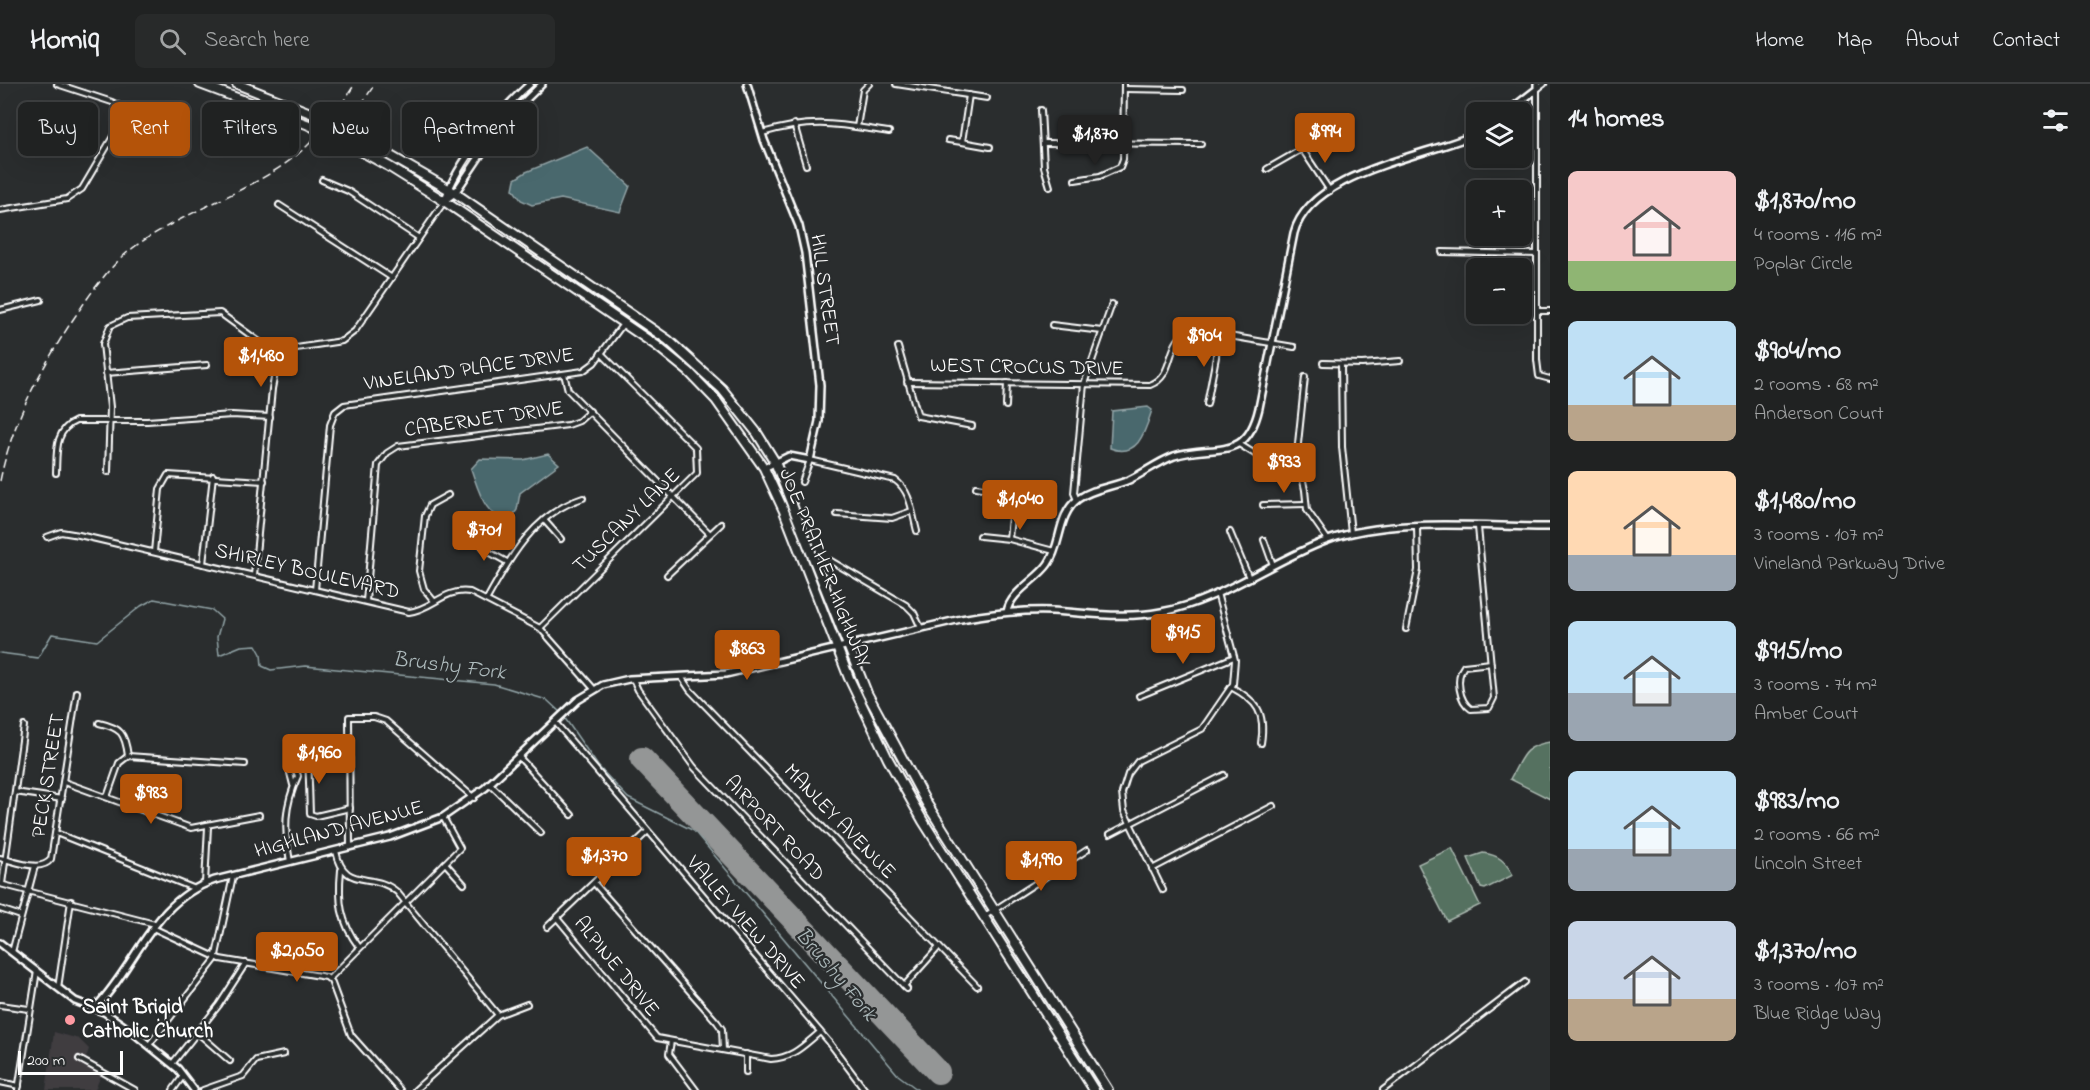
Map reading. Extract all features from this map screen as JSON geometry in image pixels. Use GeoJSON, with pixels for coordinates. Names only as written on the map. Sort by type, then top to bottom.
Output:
{"type":"FeatureCollection","features":[{"type":"Feature","properties":{"kind":"highway","name":"JOE PRATHER HIGHWAY"},"geometry":{"type":"LineString","coordinates":[[200,84],[309,125],[388,166],[444,201],[624,323],[669,355],[703,386],[732,419],[764,468],[784,511],[837,648],[868,719],[903,787],[1094,1090]]}},
{"type":"Feature","properties":{"kind":"highway","name":"JOE PRATHER HIGHWAY"},"geometry":{"type":"LineString","coordinates":[[237,84],[318,116],[452,191],[690,358],[740,410],[775,462],[848,646],[885,729],[927,804],[993,911],[1108,1090]]}},
{"type":"Feature","properties":{"kind":"main road"},"geometry":{"type":"LineString","coordinates":[[452,191],[494,121],[530,84]]}},
{"type":"Feature","properties":{"kind":"main road"},"geometry":{"type":"LineString","coordinates":[[444,201],[502,123],[542,84]]}},
{"type":"Feature","properties":{"kind":"main road","name":"HILL STREET"},"geometry":{"type":"LineString","coordinates":[[747,84],[762,133],[796,217],[805,253],[820,385],[819,421],[810,460]]}},
{"type":"Feature","properties":{"kind":"main road"},"geometry":{"type":"LineString","coordinates":[[1519,102],[1536,87]]}},
{"type":"Feature","properties":{"kind":"main road"},"geometry":{"type":"LineString","coordinates":[[1007,612],[1014,598],[1048,565],[1064,517],[1077,500],[1087,493],[1129,480],[1175,456],[1220,451],[1239,444],[1250,433],[1257,419],[1297,222],[1306,208],[1362,173],[1466,137]]}},
{"type":"Feature","properties":{"kind":"main road"},"geometry":{"type":"LineString","coordinates":[[764,468],[789,456],[810,460]]}},
{"type":"Feature","properties":{"kind":"main road","name":"HIGHLAND AVENUE"},"geometry":{"type":"LineString","coordinates":[[95,1008],[174,901],[193,888],[234,875],[403,834],[443,817],[474,798],[566,710],[594,689],[633,679],[726,674],[921,628],[1007,612],[1140,615],[1174,609],[1217,593],[1328,540],[1379,528],[1550,527]]}},
{"type":"Feature","properties":{"kind":"main road"},"geometry":{"type":"LineString","coordinates":[[0,943],[79,1003],[95,1008],[148,1045],[172,1064],[194,1090]]}},
{"type":"Feature","properties":{"kind":"street"},"geometry":{"type":"LineString","coordinates":[[57,84],[110,104]]}},
{"type":"Feature","properties":{"kind":"street"},"geometry":{"type":"LineString","coordinates":[[856,127],[863,90],[869,84]]}},
{"type":"Feature","properties":{"kind":"street"},"geometry":{"type":"LineString","coordinates":[[896,84],[987,98]]}},
{"type":"Feature","properties":{"kind":"street"},"geometry":{"type":"LineString","coordinates":[[1544,84],[1536,87],[1537,360],[1540,378],[1550,379]]}},
{"type":"Feature","properties":{"kind":"street"},"geometry":{"type":"LineString","coordinates":[[1075,180],[1100,176],[1120,167],[1123,159],[1124,87],[1184,90]]}},
{"type":"Feature","properties":{"kind":"street"},"geometry":{"type":"LineString","coordinates":[[962,142],[969,95]]}},
{"type":"Feature","properties":{"kind":"street"},"geometry":{"type":"LineString","coordinates":[[1041,110],[1044,167],[1050,187]]}},
{"type":"Feature","properties":{"kind":"street"},"geometry":{"type":"LineString","coordinates":[[762,133],[794,124],[820,122],[889,132]]}},
{"type":"Feature","properties":{"kind":"street"},"geometry":{"type":"LineString","coordinates":[[794,124],[806,165]]}},
{"type":"Feature","properties":{"kind":"street"},"geometry":{"type":"LineString","coordinates":[[1267,169],[1302,150],[1314,135]]}},
{"type":"Feature","properties":{"kind":"street"},"geometry":{"type":"LineString","coordinates":[[948,141],[990,147]]}},
{"type":"Feature","properties":{"kind":"street"},"geometry":{"type":"LineString","coordinates":[[0,210],[67,199],[82,189],[110,142]]}},
{"type":"Feature","properties":{"kind":"street"},"geometry":{"type":"LineString","coordinates":[[1043,143],[1201,144]]}},
{"type":"Feature","properties":{"kind":"street"},"geometry":{"type":"LineString","coordinates":[[1302,150],[1330,191]]}},
{"type":"Feature","properties":{"kind":"street"},"geometry":{"type":"LineString","coordinates":[[322,180],[348,191],[419,238]]}},
{"type":"Feature","properties":{"kind":"street"},"geometry":{"type":"LineString","coordinates":[[254,575],[274,370],[280,357],[296,347],[342,341],[350,337],[444,201]]}},
{"type":"Feature","properties":{"kind":"street"},"geometry":{"type":"LineString","coordinates":[[279,205],[392,278]]}},
{"type":"Feature","properties":{"kind":"street"},"geometry":{"type":"LineString","coordinates":[[1442,252],[1537,254]]}},
{"type":"Feature","properties":{"kind":"street"},"geometry":{"type":"LineString","coordinates":[[0,310],[41,300]]}},
{"type":"Feature","properties":{"kind":"street"},"geometry":{"type":"LineString","coordinates":[[1077,500],[1074,493],[1084,384],[1112,304]]}},
{"type":"Feature","properties":{"kind":"street"},"geometry":{"type":"LineString","coordinates":[[1537,311],[1550,311]]}},
{"type":"Feature","properties":{"kind":"street"},"geometry":{"type":"LineString","coordinates":[[108,472],[109,420],[103,344],[105,334],[115,323],[127,318],[220,313],[280,357]]}},
{"type":"Feature","properties":{"kind":"street","name":"VINELAND PLACE DRIVE"},"geometry":{"type":"LineString","coordinates":[[315,590],[330,425],[335,412],[344,405],[583,371],[601,353],[624,323]]}},
{"type":"Feature","properties":{"kind":"street"},"geometry":{"type":"LineString","coordinates":[[1052,325],[1102,331]]}},
{"type":"Feature","properties":{"kind":"street","name":"WEST CROCUS DRIVE"},"geometry":{"type":"LineString","coordinates":[[907,382],[1154,383],[1166,372],[1174,344],[1182,334],[1199,330],[1294,347]]}},
{"type":"Feature","properties":{"kind":"street"},"geometry":{"type":"LineString","coordinates":[[1208,404],[1216,357],[1217,333]]}},
{"type":"Feature","properties":{"kind":"street"},"geometry":{"type":"LineString","coordinates":[[898,347],[918,416],[972,426]]}},
{"type":"Feature","properties":{"kind":"street","name":"TUSCANY LANE"},"geometry":{"type":"LineString","coordinates":[[540,628],[697,473],[696,448],[601,353]]}},
{"type":"Feature","properties":{"kind":"street"},"geometry":{"type":"LineString","coordinates":[[1323,363],[1400,361]]}},
{"type":"Feature","properties":{"kind":"street"},"geometry":{"type":"LineString","coordinates":[[1341,364],[1342,447],[1351,533]]}},
{"type":"Feature","properties":{"kind":"street"},"geometry":{"type":"LineString","coordinates":[[106,373],[207,365]]}},
{"type":"Feature","properties":{"kind":"street"},"geometry":{"type":"LineString","coordinates":[[564,374],[568,390],[710,534]]}},
{"type":"Feature","properties":{"kind":"street"},"geometry":{"type":"LineString","coordinates":[[1305,377],[1297,453],[1311,519],[1328,540]]}},
{"type":"Feature","properties":{"kind":"street"},"geometry":{"type":"LineString","coordinates":[[1006,406],[1007,383]]}},
{"type":"Feature","properties":{"kind":"street","name":"CABERNET DRIVE"},"geometry":{"type":"LineString","coordinates":[[366,601],[378,465],[387,453],[398,446],[568,425],[579,421],[590,411]]}},
{"type":"Feature","properties":{"kind":"street"},"geometry":{"type":"LineString","coordinates":[[56,473],[58,441],[67,426],[83,419],[147,421],[232,415],[270,417]]}},
{"type":"Feature","properties":{"kind":"street"},"geometry":{"type":"LineString","coordinates":[[1239,444],[1258,456]]}},
{"type":"Feature","properties":{"kind":"street"},"geometry":{"type":"LineString","coordinates":[[802,482],[810,460],[895,480],[903,486],[917,531]]}},
{"type":"Feature","properties":{"kind":"street"},"geometry":{"type":"LineString","coordinates":[[1266,471],[1300,469]]}},
{"type":"Feature","properties":{"kind":"street"},"geometry":{"type":"LineString","coordinates":[[153,552],[163,480],[174,473],[264,481]]}},
{"type":"Feature","properties":{"kind":"street"},"geometry":{"type":"LineString","coordinates":[[203,564],[213,476]]}},
{"type":"Feature","properties":{"kind":"street"},"geometry":{"type":"LineString","coordinates":[[976,487],[996,492],[1006,500],[1011,517],[1009,539]]}},
{"type":"Feature","properties":{"kind":"street"},"geometry":{"type":"LineString","coordinates":[[434,601],[424,589],[419,571],[425,516],[430,506],[448,495]]}},
{"type":"Feature","properties":{"kind":"street"},"geometry":{"type":"LineString","coordinates":[[487,599],[519,544],[565,504],[583,498]]}},
{"type":"Feature","properties":{"kind":"street"},"geometry":{"type":"LineString","coordinates":[[1263,505],[1306,504]]}},
{"type":"Feature","properties":{"kind":"street"},"geometry":{"type":"LineString","coordinates":[[837,514],[892,518],[912,512]]}},
{"type":"Feature","properties":{"kind":"street"},"geometry":{"type":"LineString","coordinates":[[544,520],[561,539]]}},
{"type":"Feature","properties":{"kind":"street"},"geometry":{"type":"LineString","coordinates":[[667,575],[720,524]]}},
{"type":"Feature","properties":{"kind":"street"},"geometry":{"type":"LineString","coordinates":[[1406,628],[1418,570],[1417,527]]}},
{"type":"Feature","properties":{"kind":"street"},"geometry":{"type":"LineString","coordinates":[[1478,527],[1491,663],[1494,702],[1485,709],[1471,709],[1464,704],[1460,691],[1460,671],[1464,666],[1491,663]]}},
{"type":"Feature","properties":{"kind":"street","name":"SHIRLEY BOULEVARD"},"geometry":{"type":"LineString","coordinates":[[47,537],[61,532],[409,612],[419,610],[446,593],[459,590],[487,599],[540,628],[594,689]]}},
{"type":"Feature","properties":{"kind":"street"},"geometry":{"type":"LineString","coordinates":[[1230,532],[1249,578]]}},
{"type":"Feature","properties":{"kind":"street"},"geometry":{"type":"LineString","coordinates":[[980,536],[1009,539],[1054,551]]}},
{"type":"Feature","properties":{"kind":"street"},"geometry":{"type":"LineString","coordinates":[[1264,540],[1273,565]]}},
{"type":"Feature","properties":{"kind":"street"},"geometry":{"type":"LineString","coordinates":[[478,541],[487,551],[507,562]]}},
{"type":"Feature","properties":{"kind":"street"},"geometry":{"type":"LineString","coordinates":[[831,561],[909,608],[921,628]]}},
{"type":"Feature","properties":{"kind":"street"},"geometry":{"type":"LineString","coordinates":[[1163,890],[1130,824],[1123,807],[1122,793],[1134,765],[1147,754],[1202,729],[1231,687],[1235,675],[1234,657],[1217,593]]}},
{"type":"Feature","properties":{"kind":"street"},"geometry":{"type":"LineString","coordinates":[[1140,696],[1234,657]]}},
{"type":"Feature","properties":{"kind":"street","name":"MANLEY AVENUE"},"geometry":{"type":"LineString","coordinates":[[682,678],[690,690],[977,986]]}},
{"type":"Feature","properties":{"kind":"street","name":"AIRPORT ROAD"},"geometry":{"type":"LineString","coordinates":[[633,679],[638,690],[694,767],[905,988],[939,947]]}},
{"type":"Feature","properties":{"kind":"street"},"geometry":{"type":"LineString","coordinates":[[1231,687],[1252,700],[1260,709],[1261,743]]}},
{"type":"Feature","properties":{"kind":"street","name":"PECK STREET"},"geometry":{"type":"LineString","coordinates":[[35,866],[48,864],[51,859],[77,692]]}},
{"type":"Feature","properties":{"kind":"street"},"geometry":{"type":"LineString","coordinates":[[350,847],[349,717],[374,717],[386,721],[474,798]]}},
{"type":"Feature","properties":{"kind":"street","name":"VALLEY VIEW DRIVE"},"geometry":{"type":"LineString","coordinates":[[556,720],[647,832],[820,1032],[865,1090]]}},
{"type":"Feature","properties":{"kind":"street"},"geometry":{"type":"LineString","coordinates":[[99,723],[115,726],[122,732],[128,756]]}},
{"type":"Feature","properties":{"kind":"street"},"geometry":{"type":"LineString","coordinates":[[24,726],[15,792],[2,858],[1,884],[71,901],[154,926],[216,958],[329,979]]}},
{"type":"Feature","properties":{"kind":"street"},"geometry":{"type":"LineString","coordinates":[[305,741],[308,751],[310,814],[316,816],[350,808]]}},
{"type":"Feature","properties":{"kind":"street"},"geometry":{"type":"LineString","coordinates":[[106,797],[119,763],[128,756],[245,764]]}},
{"type":"Feature","properties":{"kind":"street"},"geometry":{"type":"LineString","coordinates":[[519,757],[572,815]]}},
{"type":"Feature","properties":{"kind":"street"},"geometry":{"type":"LineString","coordinates":[[1110,834],[1224,776]]}},
{"type":"Feature","properties":{"kind":"street"},"geometry":{"type":"LineString","coordinates":[[64,782],[184,827],[208,827],[259,815]]}},
{"type":"Feature","properties":{"kind":"street"},"geometry":{"type":"LineString","coordinates":[[490,784],[541,833]]}},
{"type":"Feature","properties":{"kind":"street"},"geometry":{"type":"LineString","coordinates":[[290,862],[285,829],[293,785]]}},
{"type":"Feature","properties":{"kind":"street"},"geometry":{"type":"LineString","coordinates":[[15,792],[62,799]]}},
{"type":"Feature","properties":{"kind":"street"},"geometry":{"type":"LineString","coordinates":[[1152,869],[1273,806]]}},
{"type":"Feature","properties":{"kind":"street"},"geometry":{"type":"LineString","coordinates":[[329,979],[358,947],[445,863],[460,845],[443,817]]}},
{"type":"Feature","properties":{"kind":"street"},"geometry":{"type":"LineString","coordinates":[[205,883],[208,827]]}},
{"type":"Feature","properties":{"kind":"street"},"geometry":{"type":"LineString","coordinates":[[547,927],[647,832]]}},
{"type":"Feature","properties":{"kind":"street"},"geometry":{"type":"LineString","coordinates":[[56,833],[193,888]]}},
{"type":"Feature","properties":{"kind":"street"},"geometry":{"type":"LineString","coordinates":[[984,916],[1087,849]]}},
{"type":"Feature","properties":{"kind":"street"},"geometry":{"type":"LineString","coordinates":[[336,851],[341,870],[340,911],[347,930],[358,947]]}},
{"type":"Feature","properties":{"kind":"street"},"geometry":{"type":"LineString","coordinates":[[2,858],[35,866],[12,951]]}},
{"type":"Feature","properties":{"kind":"street"},"geometry":{"type":"LineString","coordinates":[[445,863],[464,884]]}},
{"type":"Feature","properties":{"kind":"street"},"geometry":{"type":"LineString","coordinates":[[341,870],[352,876],[389,886],[406,902],[498,1016]]}},
{"type":"Feature","properties":{"kind":"street"},"geometry":{"type":"LineString","coordinates":[[148,1045],[216,958],[234,875]]}},
{"type":"Feature","properties":{"kind":"street"},"geometry":{"type":"LineString","coordinates":[[594,883],[717,1022],[722,1029],[723,1050]]}},
{"type":"Feature","properties":{"kind":"street"},"geometry":{"type":"LineString","coordinates":[[58,988],[71,901]]}},
{"type":"Feature","properties":{"kind":"street"},"geometry":{"type":"LineString","coordinates":[[0,909],[21,916]]}},
{"type":"Feature","properties":{"kind":"street","name":"ALPINE DRIVE"},"geometry":{"type":"LineString","coordinates":[[557,918],[651,1034],[657,1038],[746,1054],[785,1058],[820,1032]]}},
{"type":"Feature","properties":{"kind":"street"},"geometry":{"type":"LineString","coordinates":[[172,1064],[198,1033],[246,963]]}},
{"type":"Feature","properties":{"kind":"street"},"geometry":{"type":"LineString","coordinates":[[0,1082],[19,1088],[29,1009],[37,971]]}},
{"type":"Feature","properties":{"kind":"street"},"geometry":{"type":"LineString","coordinates":[[329,979],[351,1035],[400,1090]]}},
{"type":"Feature","properties":{"kind":"street"},"geometry":{"type":"LineString","coordinates":[[1383,1090],[1525,982]]}},
{"type":"Feature","properties":{"kind":"street"},"geometry":{"type":"LineString","coordinates":[[415,1090],[498,1016],[527,1004]]}},
{"type":"Feature","properties":{"kind":"street"},"geometry":{"type":"LineString","coordinates":[[0,1005],[29,1009]]}},
{"type":"Feature","properties":{"kind":"street"},"geometry":{"type":"LineString","coordinates":[[198,1033],[230,1061]]}},
{"type":"Feature","properties":{"kind":"street"},"geometry":{"type":"LineString","coordinates":[[671,1041],[669,1054],[696,1090]]}},
{"type":"Feature","properties":{"kind":"street"},"geometry":{"type":"LineString","coordinates":[[203,1090],[245,1075],[254,1060],[284,1054]]}},
{"type":"Feature","properties":{"kind":"street"},"geometry":{"type":"LineString","coordinates":[[746,1054],[746,1072]]}},
{"type":"Feature","properties":{"kind":"street"},"geometry":{"type":"LineString","coordinates":[[79,1059],[135,1090]]}},
{"type":"Feature","properties":{"kind":"street"},"geometry":{"type":"LineString","coordinates":[[173,1090],[184,1076]]}},
{"type":"Feature","properties":{"kind":"shaded area"},"geometry":{"type":"Polygon","coordinates":[[[54,1032],[79,1039],[89,1049],[86,1058],[104,1068],[95,1090],[46,1090],[54,1032]]]}},
{"type":"Feature","properties":{"kind":"green space"},"geometry":{"type":"Polygon","coordinates":[[[1550,742],[1550,799],[1510,779],[1528,750],[1550,742]]]}},
{"type":"Feature","properties":{"kind":"green space"},"geometry":{"type":"Polygon","coordinates":[[[1452,848],[1480,905],[1447,921],[1418,864],[1452,848]]]}},
{"type":"Feature","properties":{"kind":"green space"},"geometry":{"type":"Polygon","coordinates":[[[1483,853],[1501,860],[1513,875],[1485,889],[1481,888],[1468,858],[1483,853]]]}},
{"type":"Feature","properties":{"kind":"water"},"geometry":{"type":"Polygon","coordinates":[[[587,147],[630,186],[620,212],[561,199],[532,205],[521,200],[513,189],[515,179],[526,172],[587,147]]]}},
{"type":"Feature","properties":{"kind":"water"},"geometry":{"type":"Polygon","coordinates":[[[1148,407],[1152,410],[1143,435],[1134,447],[1127,450],[1110,448],[1112,411],[1148,407]]]}},
{"type":"Feature","properties":{"kind":"water"},"geometry":{"type":"Polygon","coordinates":[[[548,454],[559,464],[520,493],[517,510],[512,517],[503,518],[489,510],[480,494],[471,469],[480,459],[523,460],[548,454]]]}},
{"type":"Feature","properties":{"kind":"waterway","name":"Brushy Fork"},"geometry":{"type":"LineString","coordinates":[[0,653],[38,658],[52,634],[97,641],[141,606],[154,599],[212,610],[222,619],[217,637],[219,655],[241,646],[256,645],[261,654],[262,666],[271,670],[305,666],[494,684],[547,700],[561,713]]}},
{"type":"Feature","properties":{"kind":"waterway","name":"Brushy Fork"},"geometry":{"type":"LineString","coordinates":[[564,717],[598,766],[628,798],[694,831],[898,1075],[918,1090]]}},
{"type":"Feature","properties":{"kind":"runway"},"geometry":{"type":"LineString","coordinates":[[642,759],[938,1072]]}},
{"type":"Feature","properties":{"kind":"railway"},"geometry":{"type":"LineString","coordinates":[[0,481],[19,418],[38,378],[72,321],[112,267],[129,251],[172,223],[245,188],[289,161],[321,131],[355,84]]}},
{"type":"Feature","properties":{"kind":"railway"},"geometry":{"type":"LineString","coordinates":[[363,102],[375,84]]}},
{"type":"Feature","properties":{"kind":"place","name":"Saint Brigid Catholic Church"},"geometry":{"type":"Point","coordinates":[70,1020]}}]}
